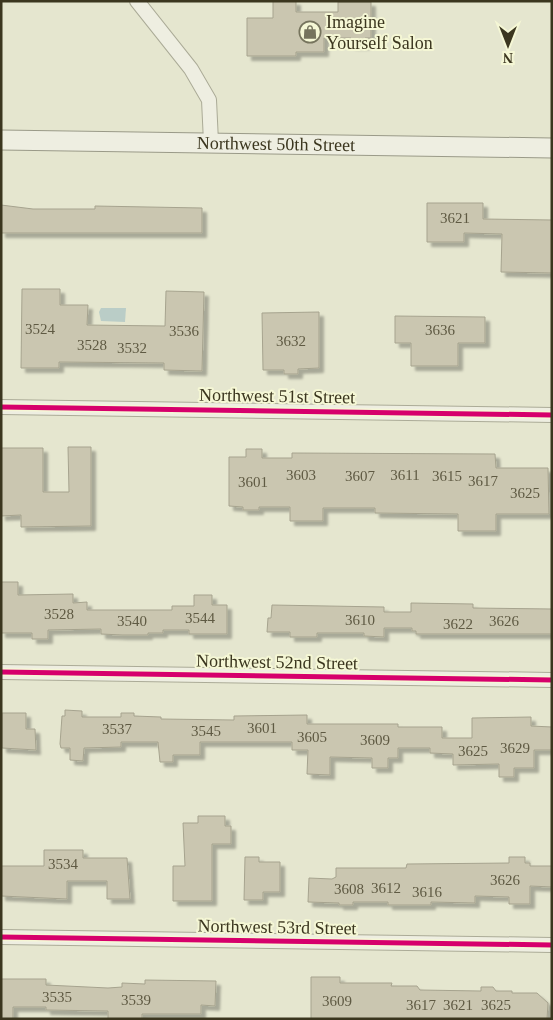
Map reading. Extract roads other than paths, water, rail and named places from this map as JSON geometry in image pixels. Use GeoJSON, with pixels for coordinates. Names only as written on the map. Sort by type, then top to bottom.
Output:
{"type":"FeatureCollection","features":[{"type":"Feature","properties":{"kind":"main road","name":"Northwest 50th Street"},"geometry":{"type":"LineString","coordinates":[[1,140],[552,148]]}},
{"type":"Feature","properties":{"kind":"street"},"geometry":{"type":"LineString","coordinates":[[137,1],[191,70],[209,100],[211,142]]}},
{"type":"Feature","properties":{"kind":"street","name":"Northwest 51st Street"},"geometry":{"type":"LineString","coordinates":[[1,407],[552,415]]}},
{"type":"Feature","properties":{"kind":"street","name":"Northwest 52nd Street"},"geometry":{"type":"LineString","coordinates":[[1,672],[552,680]]}},
{"type":"Feature","properties":{"kind":"street","name":"Northwest 53rd Street"},"geometry":{"type":"LineString","coordinates":[[1,937],[552,945]]}},
{"type":"Feature","properties":{"kind":"place","name":"Imagine Yourself Salon"},"geometry":{"type":"Point","coordinates":[310,32]}}]}
